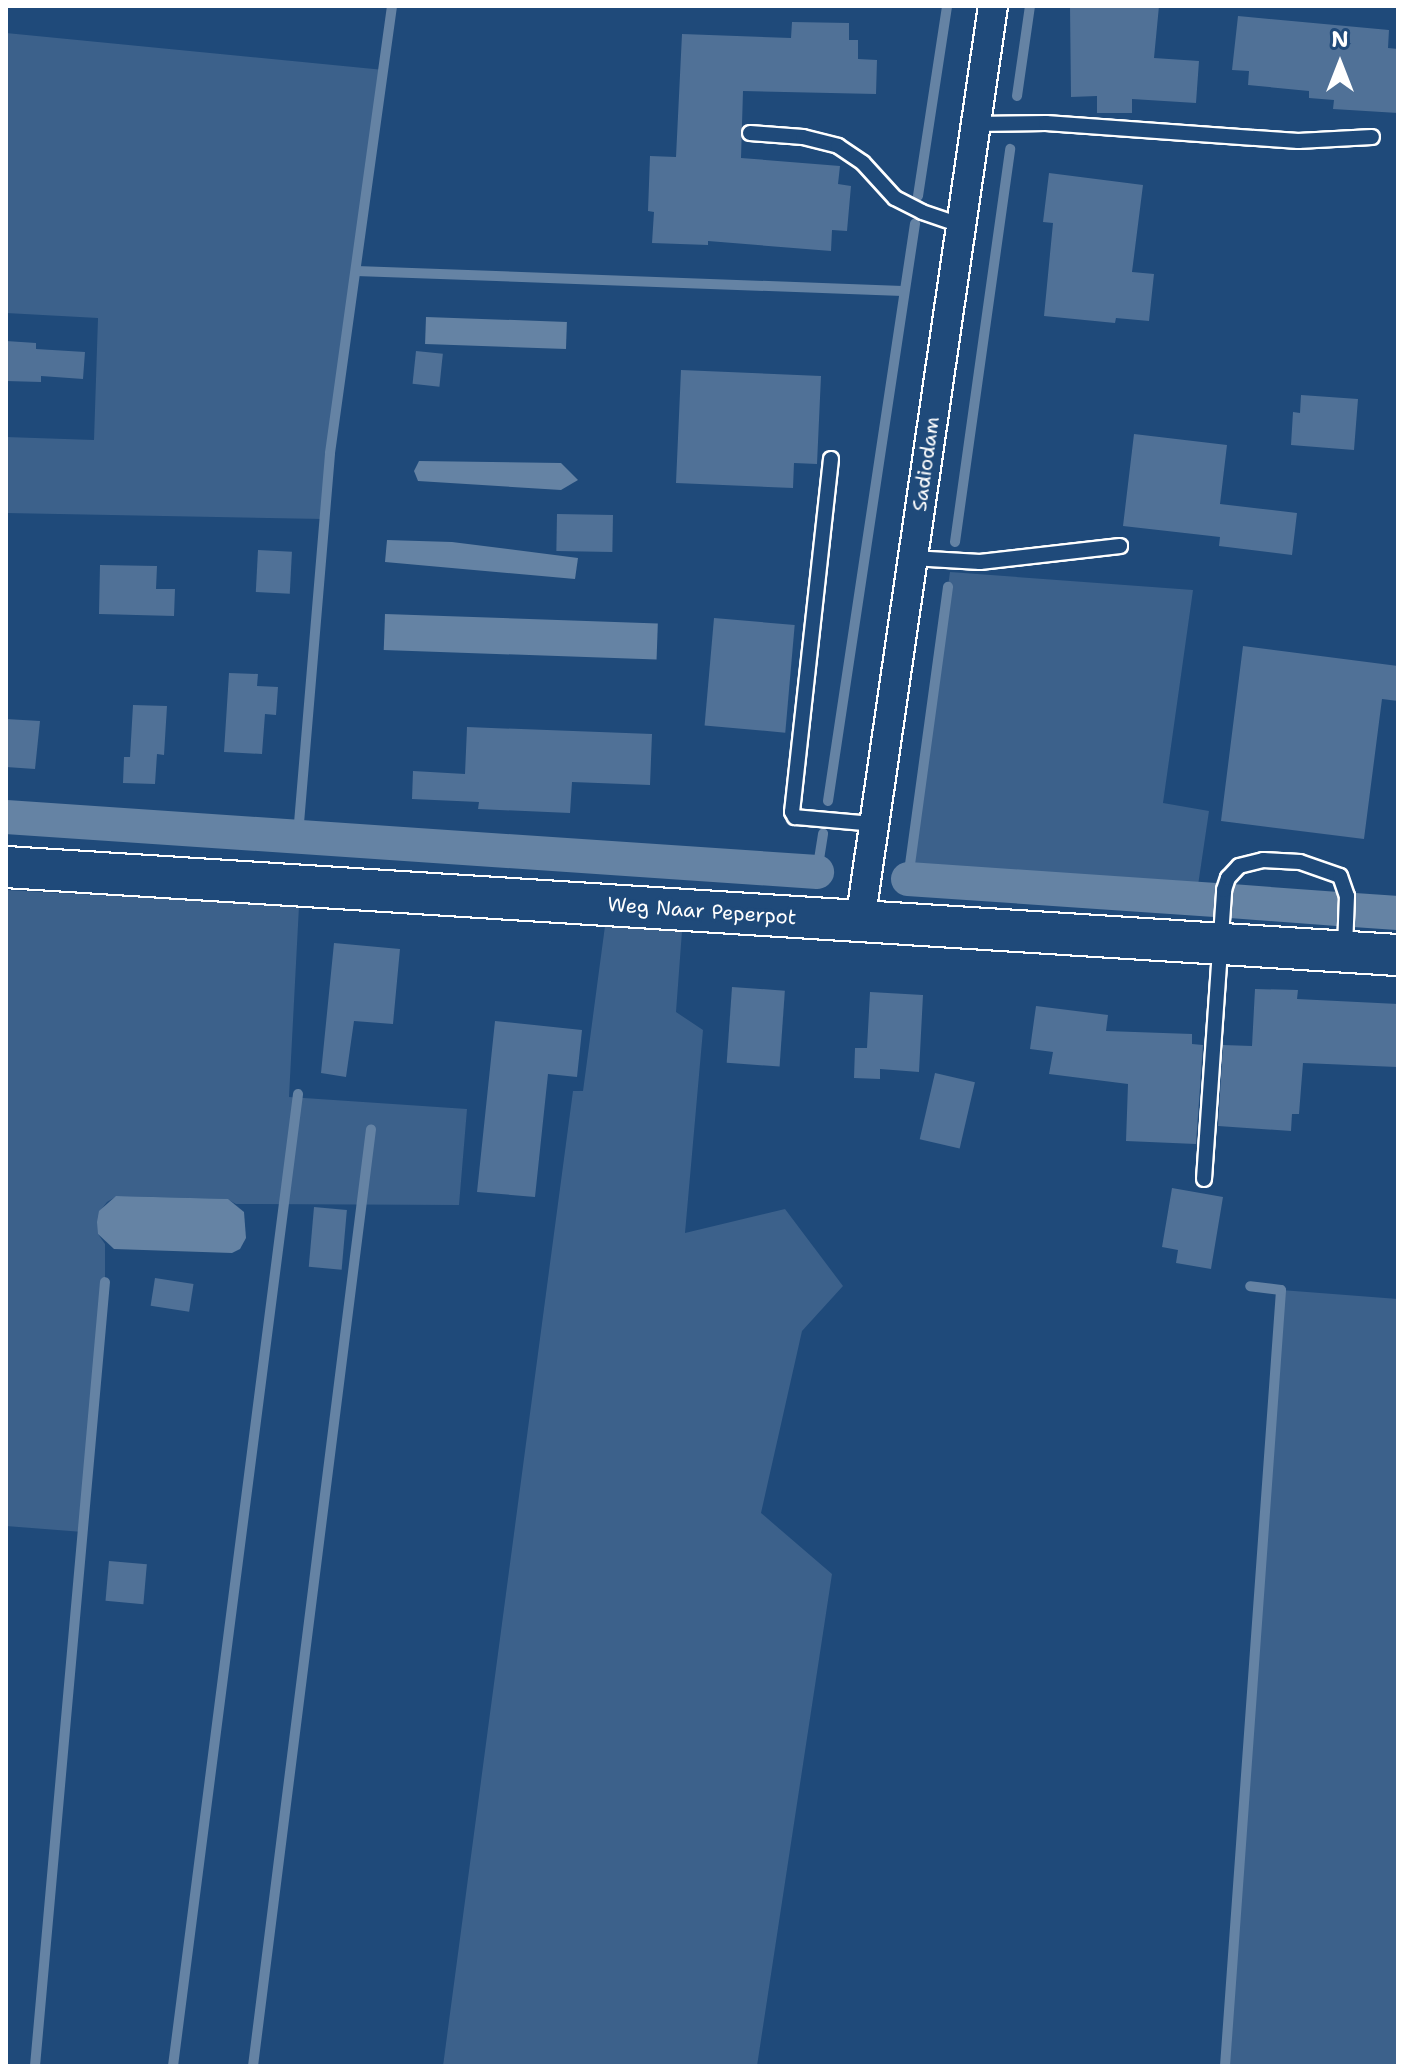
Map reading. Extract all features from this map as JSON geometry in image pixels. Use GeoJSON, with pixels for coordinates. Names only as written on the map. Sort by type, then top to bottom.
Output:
{"type":"FeatureCollection","features":[{"type":"Feature","properties":{"kind":"street","name":"Sadiodam"},"geometry":{"type":"LineString","coordinates":[[860,922],[993,6]]}},
{"type":"Feature","properties":{"kind":"street","name":"Weg Naar Peperpot"},"geometry":{"type":"LineString","coordinates":[[6,867],[1398,955]]}},
{"type":"Feature","properties":{"kind":"lane"},"geometry":{"type":"LineString","coordinates":[[975,124],[1046,123],[1298,141],[1372,137]]}},
{"type":"Feature","properties":{"kind":"lane"},"geometry":{"type":"LineString","coordinates":[[750,133],[803,137],[838,146],[863,163],[895,198],[922,212],[960,225]]}},
{"type":"Feature","properties":{"kind":"lane"},"geometry":{"type":"LineString","coordinates":[[831,459],[792,812],[802,819],[874,824]]}},
{"type":"Feature","properties":{"kind":"lane"},"geometry":{"type":"LineString","coordinates":[[912,558],[980,562],[1120,546]]}},
{"type":"Feature","properties":{"kind":"lane"},"geometry":{"type":"LineString","coordinates":[[1204,1179],[1224,890],[1228,878],[1239,866],[1263,860],[1300,862],[1340,876],[1347,896],[1344,952]]}},
{"type":"Feature","properties":{"kind":"shaded area"},"geometry":{"type":"Polygon","coordinates":[[[6,33],[384,70],[330,453],[324,519],[6,513],[6,437],[94,440],[98,318],[6,313],[6,33]]]}},
{"type":"Feature","properties":{"kind":"shaded area"},"geometry":{"type":"Polygon","coordinates":[[[426,317],[567,322],[566,349],[425,344],[426,317]]]}},
{"type":"Feature","properties":{"kind":"shaded area"},"geometry":{"type":"Polygon","coordinates":[[[419,461],[561,463],[578,480],[561,490],[418,481],[414,471],[419,461]]]}},
{"type":"Feature","properties":{"kind":"shaded area"},"geometry":{"type":"Polygon","coordinates":[[[387,540],[452,542],[578,558],[575,579],[385,562],[387,540]]]}},
{"type":"Feature","properties":{"kind":"shaded area"},"geometry":{"type":"Polygon","coordinates":[[[950,572],[1193,590],[1163,803],[1209,811],[1196,899],[909,873],[950,572]]]}},
{"type":"Feature","properties":{"kind":"shaded area"},"geometry":{"type":"Polygon","coordinates":[[[385,614],[658,624],[657,660],[384,650],[385,614]]]}},
{"type":"Feature","properties":{"kind":"shaded area"},"geometry":{"type":"Polygon","coordinates":[[[6,890],[299,906],[289,1097],[467,1109],[459,1205],[236,1204],[227,1199],[117,1196],[107,1202],[100,1211],[98,1234],[105,1244],[105,1282],[83,1532],[6,1526],[6,890]]]}},
{"type":"Feature","properties":{"kind":"shaded area"},"geometry":{"type":"Polygon","coordinates":[[[605,926],[682,931],[676,1012],[703,1030],[685,1233],[785,1209],[843,1286],[802,1331],[761,1513],[832,1574],[757,2066],[443,2066],[573,1091],[583,1091],[605,926]]]}},
{"type":"Feature","properties":{"kind":"shaded area"},"geometry":{"type":"Polygon","coordinates":[[[116,1196],[228,1199],[244,1212],[246,1238],[240,1249],[232,1253],[114,1249],[98,1234],[97,1222],[99,1211],[116,1196]]]}},
{"type":"Feature","properties":{"kind":"shaded area"},"geometry":{"type":"Polygon","coordinates":[[[1281,1290],[1398,1299],[1398,2066],[1225,2066],[1281,1290]]]}},
{"type":"Feature","properties":{"kind":"building"},"geometry":{"type":"Polygon","coordinates":[[[1070,6],[1159,6],[1154,58],[1199,61],[1196,103],[1132,99],[1132,113],[1097,113],[1097,96],[1071,97],[1070,6]]]}},
{"type":"Feature","properties":{"kind":"building"},"geometry":{"type":"Polygon","coordinates":[[[1238,16],[1389,30],[1388,48],[1398,49],[1398,113],[1333,109],[1334,100],[1309,98],[1309,91],[1248,85],[1249,71],[1232,70],[1238,16]]]}},
{"type":"Feature","properties":{"kind":"building"},"geometry":{"type":"Polygon","coordinates":[[[792,22],[849,23],[849,40],[858,40],[858,59],[877,60],[876,94],[743,91],[741,158],[840,166],[838,184],[851,186],[847,231],[832,230],[831,251],[708,241],[708,245],[652,243],[654,212],[648,211],[650,156],[676,157],[682,34],[791,38],[792,22]]]}},
{"type":"Feature","properties":{"kind":"building"},"geometry":{"type":"Polygon","coordinates":[[[1049,173],[1143,185],[1132,272],[1154,274],[1149,321],[1116,318],[1115,323],[1044,316],[1053,223],[1043,222],[1049,173]]]}},
{"type":"Feature","properties":{"kind":"building"},"geometry":{"type":"Polygon","coordinates":[[[6,341],[36,343],[36,349],[85,352],[83,379],[41,376],[41,382],[6,381],[6,341]]]}},
{"type":"Feature","properties":{"kind":"building"},"geometry":{"type":"Polygon","coordinates":[[[416,351],[443,354],[439,387],[413,384],[416,351]]]}},
{"type":"Feature","properties":{"kind":"building"},"geometry":{"type":"Polygon","coordinates":[[[681,370],[821,376],[817,464],[794,463],[793,488],[676,483],[681,370]]]}},
{"type":"Feature","properties":{"kind":"building"},"geometry":{"type":"Polygon","coordinates":[[[1301,395],[1358,399],[1354,450],[1291,445],[1293,412],[1300,413],[1301,395]]]}},
{"type":"Feature","properties":{"kind":"building"},"geometry":{"type":"Polygon","coordinates":[[[1134,434],[1227,445],[1220,504],[1297,513],[1292,555],[1219,546],[1220,537],[1123,526],[1134,434]]]}},
{"type":"Feature","properties":{"kind":"building"},"geometry":{"type":"Polygon","coordinates":[[[557,514],[613,515],[612,552],[556,551],[557,514]]]}},
{"type":"Feature","properties":{"kind":"building"},"geometry":{"type":"Polygon","coordinates":[[[258,550],[292,552],[290,594],[256,592],[258,550]]]}},
{"type":"Feature","properties":{"kind":"building"},"geometry":{"type":"Polygon","coordinates":[[[100,565],[157,566],[156,589],[175,589],[174,616],[99,614],[100,565]]]}},
{"type":"Feature","properties":{"kind":"building"},"geometry":{"type":"Polygon","coordinates":[[[714,618],[795,625],[785,733],[705,726],[714,618]]]}},
{"type":"Feature","properties":{"kind":"building"},"geometry":{"type":"Polygon","coordinates":[[[1243,646],[1398,666],[1398,701],[1382,699],[1364,839],[1221,821],[1243,646]]]}},
{"type":"Feature","properties":{"kind":"building"},"geometry":{"type":"Polygon","coordinates":[[[229,673],[258,674],[257,686],[278,687],[276,715],[265,714],[262,754],[224,752],[229,673]]]}},
{"type":"Feature","properties":{"kind":"building"},"geometry":{"type":"Polygon","coordinates":[[[133,705],[167,706],[164,755],[157,754],[155,784],[123,783],[124,757],[130,757],[133,705]]]}},
{"type":"Feature","properties":{"kind":"building"},"geometry":{"type":"Polygon","coordinates":[[[6,719],[40,721],[35,769],[6,767],[6,719]]]}},
{"type":"Feature","properties":{"kind":"building"},"geometry":{"type":"Polygon","coordinates":[[[467,727],[652,734],[650,785],[572,782],[570,813],[478,809],[479,802],[412,799],[413,771],[465,774],[467,727]]]}},
{"type":"Feature","properties":{"kind":"building"},"geometry":{"type":"Polygon","coordinates":[[[334,943],[400,949],[393,1024],[354,1021],[346,1077],[321,1073],[334,943]]]}},
{"type":"Feature","properties":{"kind":"building"},"geometry":{"type":"Polygon","coordinates":[[[732,987],[785,991],[780,1067],[727,1063],[732,987]]]}},
{"type":"Feature","properties":{"kind":"building"},"geometry":{"type":"Polygon","coordinates":[[[1255,989],[1298,990],[1297,999],[1398,1004],[1397,1067],[1303,1063],[1299,1114],[1292,1114],[1291,1131],[1218,1126],[1223,1045],[1252,1046],[1255,989]]]}},
{"type":"Feature","properties":{"kind":"building"},"geometry":{"type":"Polygon","coordinates":[[[870,992],[923,995],[919,1072],[880,1069],[880,1079],[854,1078],[855,1048],[867,1048],[870,992]]]}},
{"type":"Feature","properties":{"kind":"building"},"geometry":{"type":"Polygon","coordinates":[[[1036,1006],[1108,1015],[1106,1031],[1192,1034],[1192,1044],[1203,1045],[1196,1144],[1126,1141],[1128,1084],[1049,1074],[1053,1052],[1030,1049],[1036,1006]]]}},
{"type":"Feature","properties":{"kind":"building"},"geometry":{"type":"Polygon","coordinates":[[[495,1021],[582,1030],[577,1077],[548,1074],[535,1197],[477,1192],[495,1021]]]}},
{"type":"Feature","properties":{"kind":"building"},"geometry":{"type":"Polygon","coordinates":[[[935,1073],[975,1082],[960,1148],[920,1139],[935,1073]]]}},
{"type":"Feature","properties":{"kind":"building"},"geometry":{"type":"Polygon","coordinates":[[[1172,1188],[1223,1197],[1211,1269],[1176,1263],[1178,1250],[1162,1247],[1172,1188]]]}},
{"type":"Feature","properties":{"kind":"building"},"geometry":{"type":"Polygon","coordinates":[[[314,1207],[347,1210],[342,1270],[309,1267],[314,1207]]]}},
{"type":"Feature","properties":{"kind":"building"},"geometry":{"type":"Polygon","coordinates":[[[155,1278],[194,1284],[189,1312],[151,1306],[155,1278]]]}},
{"type":"Feature","properties":{"kind":"building"},"geometry":{"type":"Polygon","coordinates":[[[109,1561],[147,1564],[143,1604],[106,1601],[109,1561]]]}},
{"type":"Feature","properties":{"kind":"waterway"},"geometry":{"type":"LineString","coordinates":[[298,835],[330,453],[392,6]]}},
{"type":"Feature","properties":{"kind":"waterway"},"geometry":{"type":"LineString","coordinates":[[918,196],[947,6]]}},
{"type":"Feature","properties":{"kind":"waterway"},"geometry":{"type":"LineString","coordinates":[[1017,96],[1030,6]]}},
{"type":"Feature","properties":{"kind":"waterway"},"geometry":{"type":"LineString","coordinates":[[955,542],[1010,149]]}},
{"type":"Feature","properties":{"kind":"waterway"},"geometry":{"type":"LineString","coordinates":[[828,801],[915,224]]}},
{"type":"Feature","properties":{"kind":"waterway"},"geometry":{"type":"LineString","coordinates":[[356,271],[903,291]]}},
{"type":"Feature","properties":{"kind":"waterway"},"geometry":{"type":"LineString","coordinates":[[908,879],[948,587]]}},
{"type":"Feature","properties":{"kind":"waterway"},"geometry":{"type":"LineString","coordinates":[[6,817],[817,872]]}},
{"type":"Feature","properties":{"kind":"waterway"},"geometry":{"type":"LineString","coordinates":[[817,872],[823,833]]}},
{"type":"Feature","properties":{"kind":"waterway"},"geometry":{"type":"LineString","coordinates":[[908,879],[1215,900]]}},
{"type":"Feature","properties":{"kind":"waterway"},"geometry":{"type":"LineString","coordinates":[[1231,901],[1338,909]]}},
{"type":"Feature","properties":{"kind":"waterway"},"geometry":{"type":"LineString","coordinates":[[1354,910],[1398,913]]}},
{"type":"Feature","properties":{"kind":"waterway"},"geometry":{"type":"LineString","coordinates":[[173,2066],[298,1094]]}},
{"type":"Feature","properties":{"kind":"waterway"},"geometry":{"type":"LineString","coordinates":[[253,2066],[371,1129]]}},
{"type":"Feature","properties":{"kind":"waterway"},"geometry":{"type":"LineString","coordinates":[[35,2066],[105,1282]]}},
{"type":"Feature","properties":{"kind":"waterway"},"geometry":{"type":"LineString","coordinates":[[1225,2066],[1281,1290],[1250,1286]]}}]}
